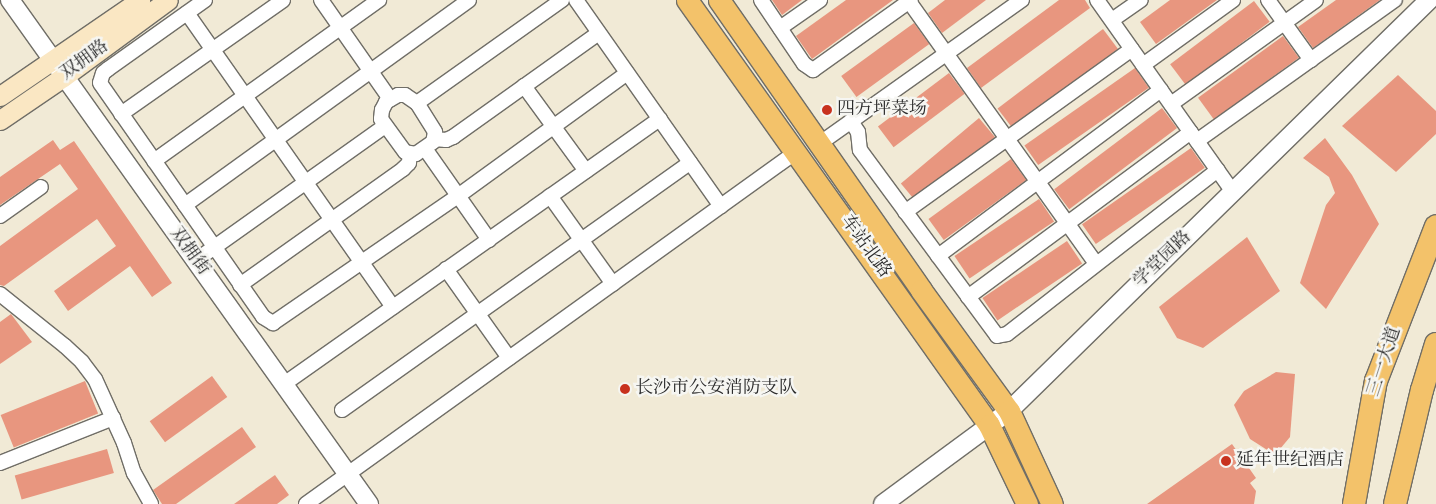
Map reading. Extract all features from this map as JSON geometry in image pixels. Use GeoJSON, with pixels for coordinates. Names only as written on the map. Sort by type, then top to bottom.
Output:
{"type":"FeatureCollection","features":[{"type":"Feature","properties":{"kind":"highway","name":"三一大道"},"geometry":{"type":"LineString","coordinates":[[1354,504],[1376,381],[1436,226]]}},
{"type":"Feature","properties":{"kind":"highway"},"geometry":{"type":"LineString","coordinates":[[1395,504],[1422,390],[1436,344]]}},
{"type":"Feature","properties":{"kind":"main road","name":"双拥路"},"geometry":{"type":"LineString","coordinates":[[0,120],[140,0]]}},
{"type":"Feature","properties":{"kind":"main road","name":"双拥路"},"geometry":{"type":"LineString","coordinates":[[0,96],[58,69],[168,0]]}},
{"type":"Feature","properties":{"kind":"main road","name":"车站北路"},"geometry":{"type":"LineString","coordinates":[[687,0],[989,425],[1027,504]]}},
{"type":"Feature","properties":{"kind":"main road","name":"车站北路"},"geometry":{"type":"LineString","coordinates":[[719,0],[1009,411],[1052,504]]}},
{"type":"Feature","properties":{"kind":"street","name":"双拥街"},"geometry":{"type":"LineString","coordinates":[[10,0],[369,504]]}},
{"type":"Feature","properties":{"kind":"street"},"geometry":{"type":"LineString","coordinates":[[205,0],[103,73],[100,83],[240,285],[264,318],[273,323],[458,196],[627,73]]}},
{"type":"Feature","properties":{"kind":"street"},"geometry":{"type":"LineString","coordinates":[[121,114],[283,0]]}},
{"type":"Feature","properties":{"kind":"street"},"geometry":{"type":"LineString","coordinates":[[321,0],[390,99]]}},
{"type":"Feature","properties":{"kind":"street"},"geometry":{"type":"LineString","coordinates":[[154,160],[378,0]]}},
{"type":"Feature","properties":{"kind":"street"},"geometry":{"type":"LineString","coordinates":[[185,205],[469,0]]}},
{"type":"Feature","properties":{"kind":"street"},"geometry":{"type":"LineString","coordinates":[[417,103],[562,0]]}},
{"type":"Feature","properties":{"kind":"street"},"geometry":{"type":"LineString","coordinates":[[576,0],[721,206]]}},
{"type":"Feature","properties":{"kind":"street"},"geometry":{"type":"LineString","coordinates":[[761,0],[804,64],[813,70],[909,1],[1094,259]]}},
{"type":"Feature","properties":{"kind":"street"},"geometry":{"type":"LineString","coordinates":[[780,28],[820,0]]}},
{"type":"Feature","properties":{"kind":"street"},"geometry":{"type":"LineString","coordinates":[[820,144],[1022,0]]}},
{"type":"Feature","properties":{"kind":"street"},"geometry":{"type":"LineString","coordinates":[[1097,0],[1233,192]]}},
{"type":"Feature","properties":{"kind":"street"},"geometry":{"type":"LineString","coordinates":[[1112,20],[1141,0]]}},
{"type":"Feature","properties":{"kind":"street"},"geometry":{"type":"LineString","coordinates":[[1143,65],[1233,0]]}},
{"type":"Feature","properties":{"kind":"street"},"geometry":{"type":"LineString","coordinates":[[1268,0],[1311,60]]}},
{"type":"Feature","properties":{"kind":"street"},"geometry":{"type":"LineString","coordinates":[[1171,104],[1316,0]]}},
{"type":"Feature","properties":{"kind":"street"},"geometry":{"type":"LineString","coordinates":[[968,297],[1068,223],[1194,136],[1311,60],[1395,0]]}},
{"type":"Feature","properties":{"kind":"street","name":"学堂园路"},"geometry":{"type":"LineString","coordinates":[[883,504],[1009,411],[1429,0]]}},
{"type":"Feature","properties":{"kind":"street"},"geometry":{"type":"LineString","coordinates":[[187,13],[393,307]]}},
{"type":"Feature","properties":{"kind":"street"},"geometry":{"type":"LineString","coordinates":[[410,154],[430,144],[453,137],[599,33]]}},
{"type":"Feature","properties":{"kind":"street"},"geometry":{"type":"LineString","coordinates":[[905,212],[1132,49]]}},
{"type":"Feature","properties":{"kind":"street"},"geometry":{"type":"LineString","coordinates":[[524,86],[586,171]]}},
{"type":"Feature","properties":{"kind":"street"},"geometry":{"type":"LineString","coordinates":[[938,256],[1161,90]]}},
{"type":"Feature","properties":{"kind":"street"},"geometry":{"type":"LineString","coordinates":[[410,154],[401,148],[385,126],[381,114],[384,105],[390,99],[405,94],[417,103],[433,127],[430,144],[458,196],[488,240]]}},
{"type":"Feature","properties":{"kind":"street"},"geometry":{"type":"LineString","coordinates":[[284,384],[660,119]]}},
{"type":"Feature","properties":{"kind":"street"},"geometry":{"type":"LineString","coordinates":[[851,121],[858,132],[860,150],[996,336],[1007,334],[1218,170]]}},
{"type":"Feature","properties":{"kind":"street"},"geometry":{"type":"LineString","coordinates":[[195,260],[385,126]]}},
{"type":"Feature","properties":{"kind":"street"},"geometry":{"type":"LineString","coordinates":[[306,504],[796,152]]}},
{"type":"Feature","properties":{"kind":"street"},"geometry":{"type":"LineString","coordinates":[[240,285],[403,169],[409,163],[410,154]]}},
{"type":"Feature","properties":{"kind":"street"},"geometry":{"type":"LineString","coordinates":[[342,410],[690,163]]}},
{"type":"Feature","properties":{"kind":"street"},"geometry":{"type":"LineString","coordinates":[[0,216],[41,187]]}},
{"type":"Feature","properties":{"kind":"street"},"geometry":{"type":"LineString","coordinates":[[550,196],[612,284]]}},
{"type":"Feature","properties":{"kind":"street"},"geometry":{"type":"LineString","coordinates":[[446,269],[509,358]]}},
{"type":"Feature","properties":{"kind":"street"},"geometry":{"type":"LineString","coordinates":[[0,294],[82,362],[95,379],[113,418],[134,473],[151,504]]}},
{"type":"Feature","properties":{"kind":"street"},"geometry":{"type":"LineString","coordinates":[[0,464],[113,418]]}},
{"type":"Feature","properties":{"kind":"building"},"geometry":{"type":"Polygon","coordinates":[[[772,0],[802,0],[782,15],[772,0]]]}},
{"type":"Feature","properties":{"kind":"building"},"geometry":{"type":"Polygon","coordinates":[[[846,0],[893,0],[812,59],[796,36],[846,0]]]}},
{"type":"Feature","properties":{"kind":"building"},"geometry":{"type":"Polygon","coordinates":[[[945,0],[986,0],[942,33],[928,13],[945,0]]]}},
{"type":"Feature","properties":{"kind":"building"},"geometry":{"type":"Polygon","coordinates":[[[1059,0],[1085,0],[1090,8],[981,88],[967,68],[1059,0]]]}},
{"type":"Feature","properties":{"kind":"building"},"geometry":{"type":"Polygon","coordinates":[[[1170,0],[1217,0],[1156,44],[1140,22],[1170,0]]]}},
{"type":"Feature","properties":{"kind":"building"},"geometry":{"type":"Polygon","coordinates":[[[1336,0],[1380,0],[1313,48],[1298,27],[1336,0]]]}},
{"type":"Feature","properties":{"kind":"building"},"geometry":{"type":"Polygon","coordinates":[[[1254,1],[1270,22],[1186,85],[1170,64],[1254,1]]]}},
{"type":"Feature","properties":{"kind":"building"},"geometry":{"type":"Polygon","coordinates":[[[914,23],[929,44],[856,97],[841,76],[914,23]]]}},
{"type":"Feature","properties":{"kind":"building"},"geometry":{"type":"Polygon","coordinates":[[[1103,29],[1118,49],[1013,128],[998,108],[1103,29]]]}},
{"type":"Feature","properties":{"kind":"building"},"geometry":{"type":"Polygon","coordinates":[[[1283,36],[1299,58],[1214,120],[1198,98],[1283,36]]]}},
{"type":"Feature","properties":{"kind":"building"},"geometry":{"type":"Polygon","coordinates":[[[1135,68],[1149,88],[1038,165],[1024,145],[1135,68]]]}},
{"type":"Feature","properties":{"kind":"building"},"geometry":{"type":"Polygon","coordinates":[[[949,73],[965,94],[894,147],[878,127],[949,73]]]}},
{"type":"Feature","properties":{"kind":"building"},"geometry":{"type":"Polygon","coordinates":[[[1398,75],[1436,111],[1436,134],[1396,172],[1342,126],[1398,75]]]}},
{"type":"Feature","properties":{"kind":"building"},"geometry":{"type":"Polygon","coordinates":[[[1162,108],[1177,128],[1069,209],[1054,189],[1162,108]]]}},
{"type":"Feature","properties":{"kind":"building"},"geometry":{"type":"Polygon","coordinates":[[[979,118],[995,137],[917,203],[901,184],[979,118]]]}},
{"type":"Feature","properties":{"kind":"building"},"geometry":{"type":"Polygon","coordinates":[[[1325,138],[1352,175],[1379,224],[1326,309],[1300,283],[1326,205],[1335,193],[1329,177],[1303,158],[1325,138]]]}},
{"type":"Feature","properties":{"kind":"building"},"geometry":{"type":"Polygon","coordinates":[[[53,140],[60,150],[74,141],[172,283],[152,297],[130,266],[68,311],[54,291],[116,246],[97,219],[4,286],[0,285],[0,246],[78,189],[60,164],[0,205],[0,177],[53,140]]]}},
{"type":"Feature","properties":{"kind":"building"},"geometry":{"type":"Polygon","coordinates":[[[1191,148],[1205,168],[1096,244],[1082,224],[1191,148]]]}},
{"type":"Feature","properties":{"kind":"building"},"geometry":{"type":"Polygon","coordinates":[[[1011,159],[1026,180],[944,240],[928,219],[1011,159]]]}},
{"type":"Feature","properties":{"kind":"building"},"geometry":{"type":"Polygon","coordinates":[[[1039,199],[1054,221],[970,278],[954,256],[1039,199]]]}},
{"type":"Feature","properties":{"kind":"building"},"geometry":{"type":"Polygon","coordinates":[[[1247,237],[1280,291],[1203,348],[1177,338],[1159,307],[1247,237]]]}},
{"type":"Feature","properties":{"kind":"building"},"geometry":{"type":"Polygon","coordinates":[[[1067,241],[1082,263],[998,320],[982,298],[1067,241]]]}},
{"type":"Feature","properties":{"kind":"building"},"geometry":{"type":"Polygon","coordinates":[[[11,314],[32,342],[0,364],[0,322],[11,314]]]}},
{"type":"Feature","properties":{"kind":"building"},"geometry":{"type":"Polygon","coordinates":[[[1276,372],[1295,374],[1290,437],[1275,455],[1250,439],[1234,405],[1244,391],[1276,372]]]}},
{"type":"Feature","properties":{"kind":"building"},"geometry":{"type":"Polygon","coordinates":[[[212,376],[227,397],[165,442],[150,421],[212,376]]]}},
{"type":"Feature","properties":{"kind":"building"},"geometry":{"type":"Polygon","coordinates":[[[85,381],[98,413],[14,448],[1,415],[85,381]]]}},
{"type":"Feature","properties":{"kind":"building"},"geometry":{"type":"Polygon","coordinates":[[[242,427],[256,447],[176,504],[162,504],[153,490],[242,427]]]}},
{"type":"Feature","properties":{"kind":"building","name":"延年世纪酒店"},"geometry":{"type":"Polygon","coordinates":[[[1232,444],[1256,478],[1250,483],[1256,491],[1254,504],[1147,504],[1232,444]]]}},
{"type":"Feature","properties":{"kind":"building"},"geometry":{"type":"Polygon","coordinates":[[[107,449],[114,473],[22,499],[15,475],[107,449]]]}},
{"type":"Feature","properties":{"kind":"building"},"geometry":{"type":"Polygon","coordinates":[[[275,475],[289,495],[277,504],[234,504],[275,475]]]}},
{"type":"Feature","properties":{"kind":"place","name":"四方坪菜场"},"geometry":{"type":"Point","coordinates":[827,110]}},
{"type":"Feature","properties":{"kind":"place","name":"长沙市公安消防支队"},"geometry":{"type":"Point","coordinates":[625,389]}},
{"type":"Feature","properties":{"kind":"place","name":"延年世纪酒店"},"geometry":{"type":"Point","coordinates":[1226,461]}}]}
